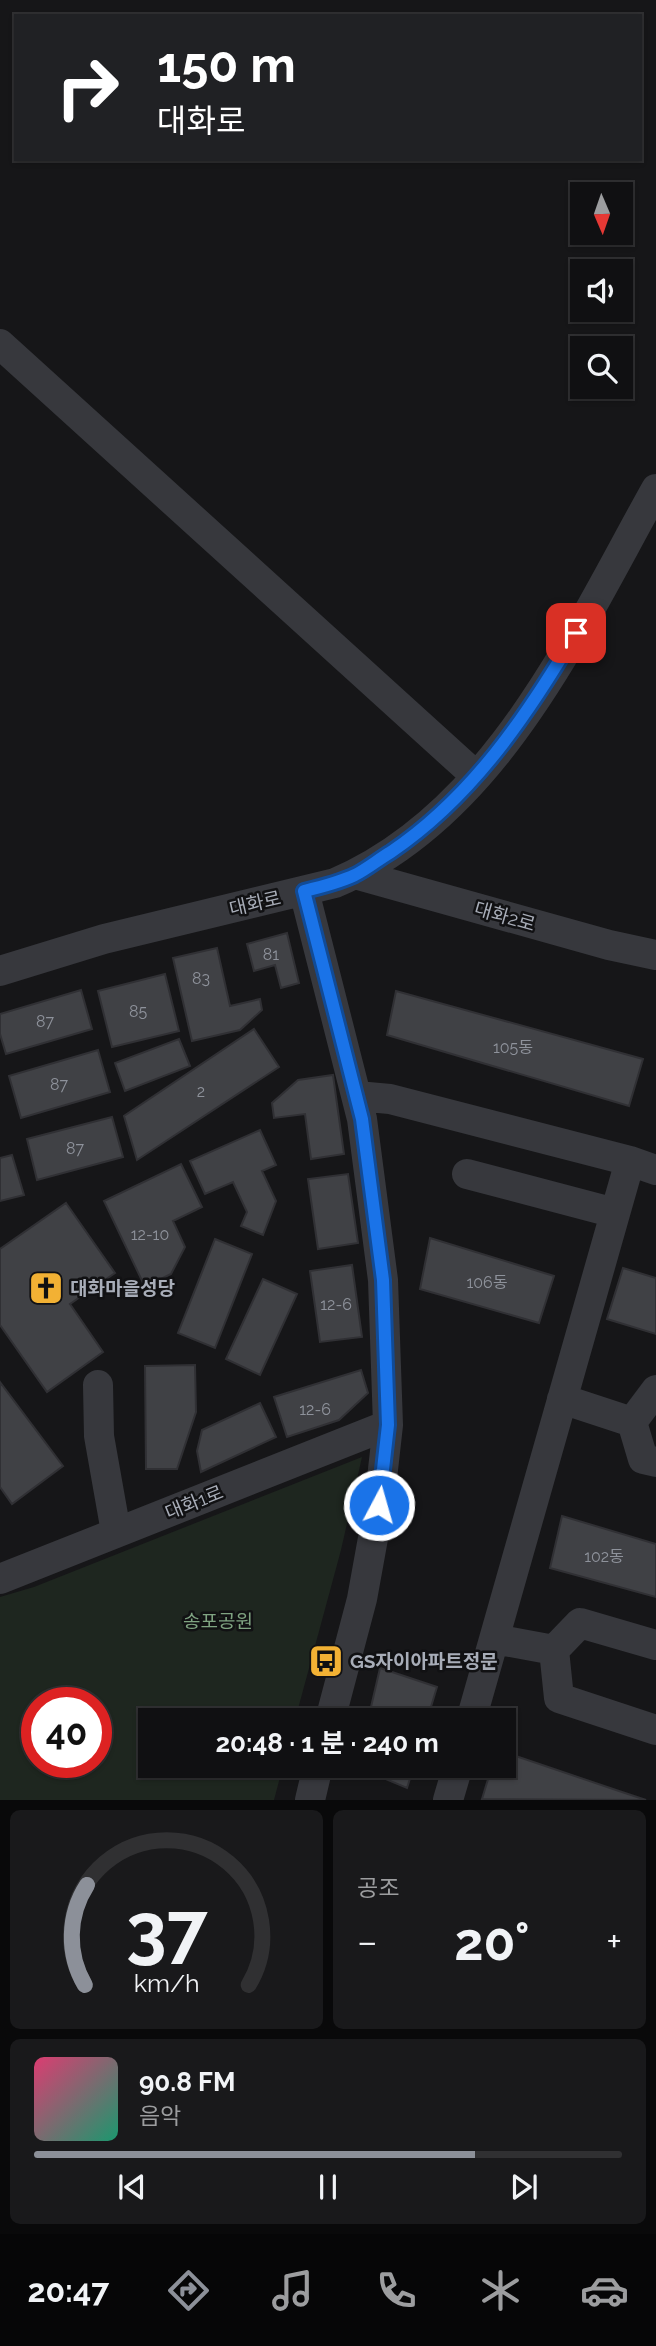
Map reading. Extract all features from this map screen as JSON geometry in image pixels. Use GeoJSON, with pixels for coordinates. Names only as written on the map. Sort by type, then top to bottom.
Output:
{"type":"FeatureCollection","features":[{"type":"Feature","properties":{"kind":"street"},"geometry":{"type":"LineString","coordinates":[[0,344],[476,776]]}},
{"type":"Feature","properties":{"kind":"street","name":"대화로"},"geometry":{"type":"LineString","coordinates":[[0,971],[104,939],[335,883],[355,874],[422,830],[499,751],[529,711],[656,489]]}},
{"type":"Feature","properties":{"kind":"street","name":"대화2로"},"geometry":{"type":"LineString","coordinates":[[355,874],[656,956]]}},
{"type":"Feature","properties":{"kind":"street"},"geometry":{"type":"LineString","coordinates":[[304,891],[357,1096],[383,1280],[388,1425],[379,1505],[362,1599],[333,1708]]}},
{"type":"Feature","properties":{"kind":"street"},"geometry":{"type":"LineString","coordinates":[[357,1096],[390,1099],[643,1165],[615,1213],[474,1708]]}},
{"type":"Feature","properties":{"kind":"street"},"geometry":{"type":"LineString","coordinates":[[467,1174],[615,1213]]}},
{"type":"Feature","properties":{"kind":"street"},"geometry":{"type":"LineString","coordinates":[[98,1385],[99,1436],[116,1532]]}},
{"type":"Feature","properties":{"kind":"street"},"geometry":{"type":"LineString","coordinates":[[632,1422],[656,1390]]}},
{"type":"Feature","properties":{"kind":"street"},"geometry":{"type":"LineString","coordinates":[[562,1399],[632,1422]]}},
{"type":"Feature","properties":{"kind":"street"},"geometry":{"type":"LineString","coordinates":[[632,1422],[643,1459],[656,1462]]}},
{"type":"Feature","properties":{"kind":"street","name":"대화1로"},"geometry":{"type":"LineString","coordinates":[[0,1579],[388,1425]]}},
{"type":"Feature","properties":{"kind":"street"},"geometry":{"type":"LineString","coordinates":[[656,1645],[580,1623],[554,1650],[559,1698],[656,1730]]}},
{"type":"Feature","properties":{"kind":"street"},"geometry":{"type":"LineString","coordinates":[[494,1639],[554,1650]]}},
{"type":"Feature","properties":{"kind":"street"},"geometry":{"type":"LineString","coordinates":[[310,1800],[315,1778]]}},
{"type":"Feature","properties":{"kind":"street"},"geometry":{"type":"LineString","coordinates":[[448,1800],[454,1778]]}},
{"type":"Feature","properties":{"kind":"green space","name":"송포공원"},"geometry":{"type":"Polygon","coordinates":[[[362,1457],[341,1550],[298,1708],[138,1708],[138,1778],[280,1778],[274,1800],[0,1800],[0,1597],[34,1587],[362,1457]]]}},
{"type":"Feature","properties":{"kind":"building"},"geometry":{"type":"Polygon","coordinates":[[[287,933],[299,983],[281,988],[275,965],[254,971],[247,944],[287,933]]]}},
{"type":"Feature","properties":{"kind":"building"},"geometry":{"type":"Polygon","coordinates":[[[217,948],[230,1006],[260,999],[262,1010],[240,1030],[192,1041],[173,958],[217,948]]]}},
{"type":"Feature","properties":{"kind":"building"},"geometry":{"type":"Polygon","coordinates":[[[165,974],[179,1031],[112,1047],[98,991],[165,974]]]}},
{"type":"Feature","properties":{"kind":"building"},"geometry":{"type":"Polygon","coordinates":[[[81,990],[92,1029],[6,1054],[0,1034],[0,1014],[81,990]]]}},
{"type":"Feature","properties":{"kind":"building"},"geometry":{"type":"Polygon","coordinates":[[[396,991],[643,1059],[629,1106],[387,1035],[396,991]]]}},
{"type":"Feature","properties":{"kind":"building"},"geometry":{"type":"Polygon","coordinates":[[[254,1029],[279,1067],[137,1160],[124,1116],[254,1029]]]}},
{"type":"Feature","properties":{"kind":"building"},"geometry":{"type":"Polygon","coordinates":[[[179,1039],[190,1066],[125,1091],[115,1063],[179,1039]]]}},
{"type":"Feature","properties":{"kind":"building"},"geometry":{"type":"Polygon","coordinates":[[[98,1050],[110,1092],[21,1118],[9,1076],[98,1050]]]}},
{"type":"Feature","properties":{"kind":"building"},"geometry":{"type":"Polygon","coordinates":[[[333,1075],[344,1154],[311,1159],[305,1114],[274,1118],[272,1103],[298,1080],[333,1075]]]}},
{"type":"Feature","properties":{"kind":"building"},"geometry":{"type":"Polygon","coordinates":[[[112,1117],[123,1157],[37,1180],[27,1139],[112,1117]]]}},
{"type":"Feature","properties":{"kind":"building"},"geometry":{"type":"Polygon","coordinates":[[[260,1130],[276,1165],[262,1171],[276,1201],[263,1235],[241,1226],[247,1212],[233,1182],[205,1194],[190,1161],[260,1130]]]}},
{"type":"Feature","properties":{"kind":"building"},"geometry":{"type":"Polygon","coordinates":[[[12,1155],[24,1195],[0,1201],[0,1158],[12,1155]]]}},
{"type":"Feature","properties":{"kind":"building"},"geometry":{"type":"Polygon","coordinates":[[[181,1164],[202,1207],[173,1221],[185,1247],[171,1274],[145,1287],[104,1201],[181,1164]]]}},
{"type":"Feature","properties":{"kind":"building"},"geometry":{"type":"Polygon","coordinates":[[[348,1174],[358,1243],[318,1249],[308,1179],[348,1174]]]}},
{"type":"Feature","properties":{"kind":"building","name":"대화마을성당"},"geometry":{"type":"Polygon","coordinates":[[[66,1203],[115,1273],[70,1304],[103,1352],[47,1392],[0,1325],[0,1249],[66,1203]]]}},
{"type":"Feature","properties":{"kind":"building"},"geometry":{"type":"Polygon","coordinates":[[[430,1238],[554,1276],[539,1323],[420,1289],[430,1238]]]}},
{"type":"Feature","properties":{"kind":"building"},"geometry":{"type":"Polygon","coordinates":[[[215,1239],[252,1254],[215,1348],[178,1333],[215,1239]]]}},
{"type":"Feature","properties":{"kind":"building"},"geometry":{"type":"Polygon","coordinates":[[[352,1265],[362,1337],[320,1342],[310,1271],[352,1265]]]}},
{"type":"Feature","properties":{"kind":"building"},"geometry":{"type":"Polygon","coordinates":[[[623,1268],[656,1278],[656,1334],[607,1319],[623,1268]]]}},
{"type":"Feature","properties":{"kind":"building"},"geometry":{"type":"Polygon","coordinates":[[[263,1279],[297,1294],[260,1375],[226,1359],[263,1279]]]}},
{"type":"Feature","properties":{"kind":"building"},"geometry":{"type":"Polygon","coordinates":[[[195,1365],[196,1412],[177,1469],[146,1469],[145,1366],[195,1365]]]}},
{"type":"Feature","properties":{"kind":"building"},"geometry":{"type":"Polygon","coordinates":[[[361,1370],[368,1393],[339,1420],[287,1437],[274,1397],[361,1370]]]}},
{"type":"Feature","properties":{"kind":"building"},"geometry":{"type":"Polygon","coordinates":[[[0,1382],[63,1466],[12,1504],[0,1487],[0,1382]]]}},
{"type":"Feature","properties":{"kind":"building"},"geometry":{"type":"Polygon","coordinates":[[[260,1403],[276,1437],[201,1472],[197,1451],[202,1430],[260,1403]]]}},
{"type":"Feature","properties":{"kind":"building"},"geometry":{"type":"Polygon","coordinates":[[[562,1516],[656,1544],[656,1597],[550,1568],[562,1516]]]}},
{"type":"Feature","properties":{"kind":"building"},"geometry":{"type":"Polygon","coordinates":[[[380,1668],[437,1687],[431,1708],[371,1708],[380,1668]]]}},
{"type":"Feature","properties":{"kind":"building"},"geometry":{"type":"Polygon","coordinates":[[[516,1756],[646,1800],[482,1799],[488,1778],[516,1778],[516,1756]]]}},
{"type":"Feature","properties":{"kind":"building"},"geometry":{"type":"Polygon","coordinates":[[[383,1778],[410,1778],[407,1788],[383,1778]]]}},
{"type":"Feature","properties":{"kind":"place","name":"대화마을성당"},"geometry":{"type":"Point","coordinates":[46,1288]}},
{"type":"Feature","properties":{"kind":"place","name":"GS자이아파트정문"},"geometry":{"type":"Point","coordinates":[326,1661]}},
{"type":"Feature","properties":{"kind":"route"},"geometry":{"type":"LineString","coordinates":[[379,1505],[388,1425],[383,1280],[362,1119],[304,891],[335,883],[364,869],[422,830],[446,808],[499,751],[529,711],[576,633]]}}]}
